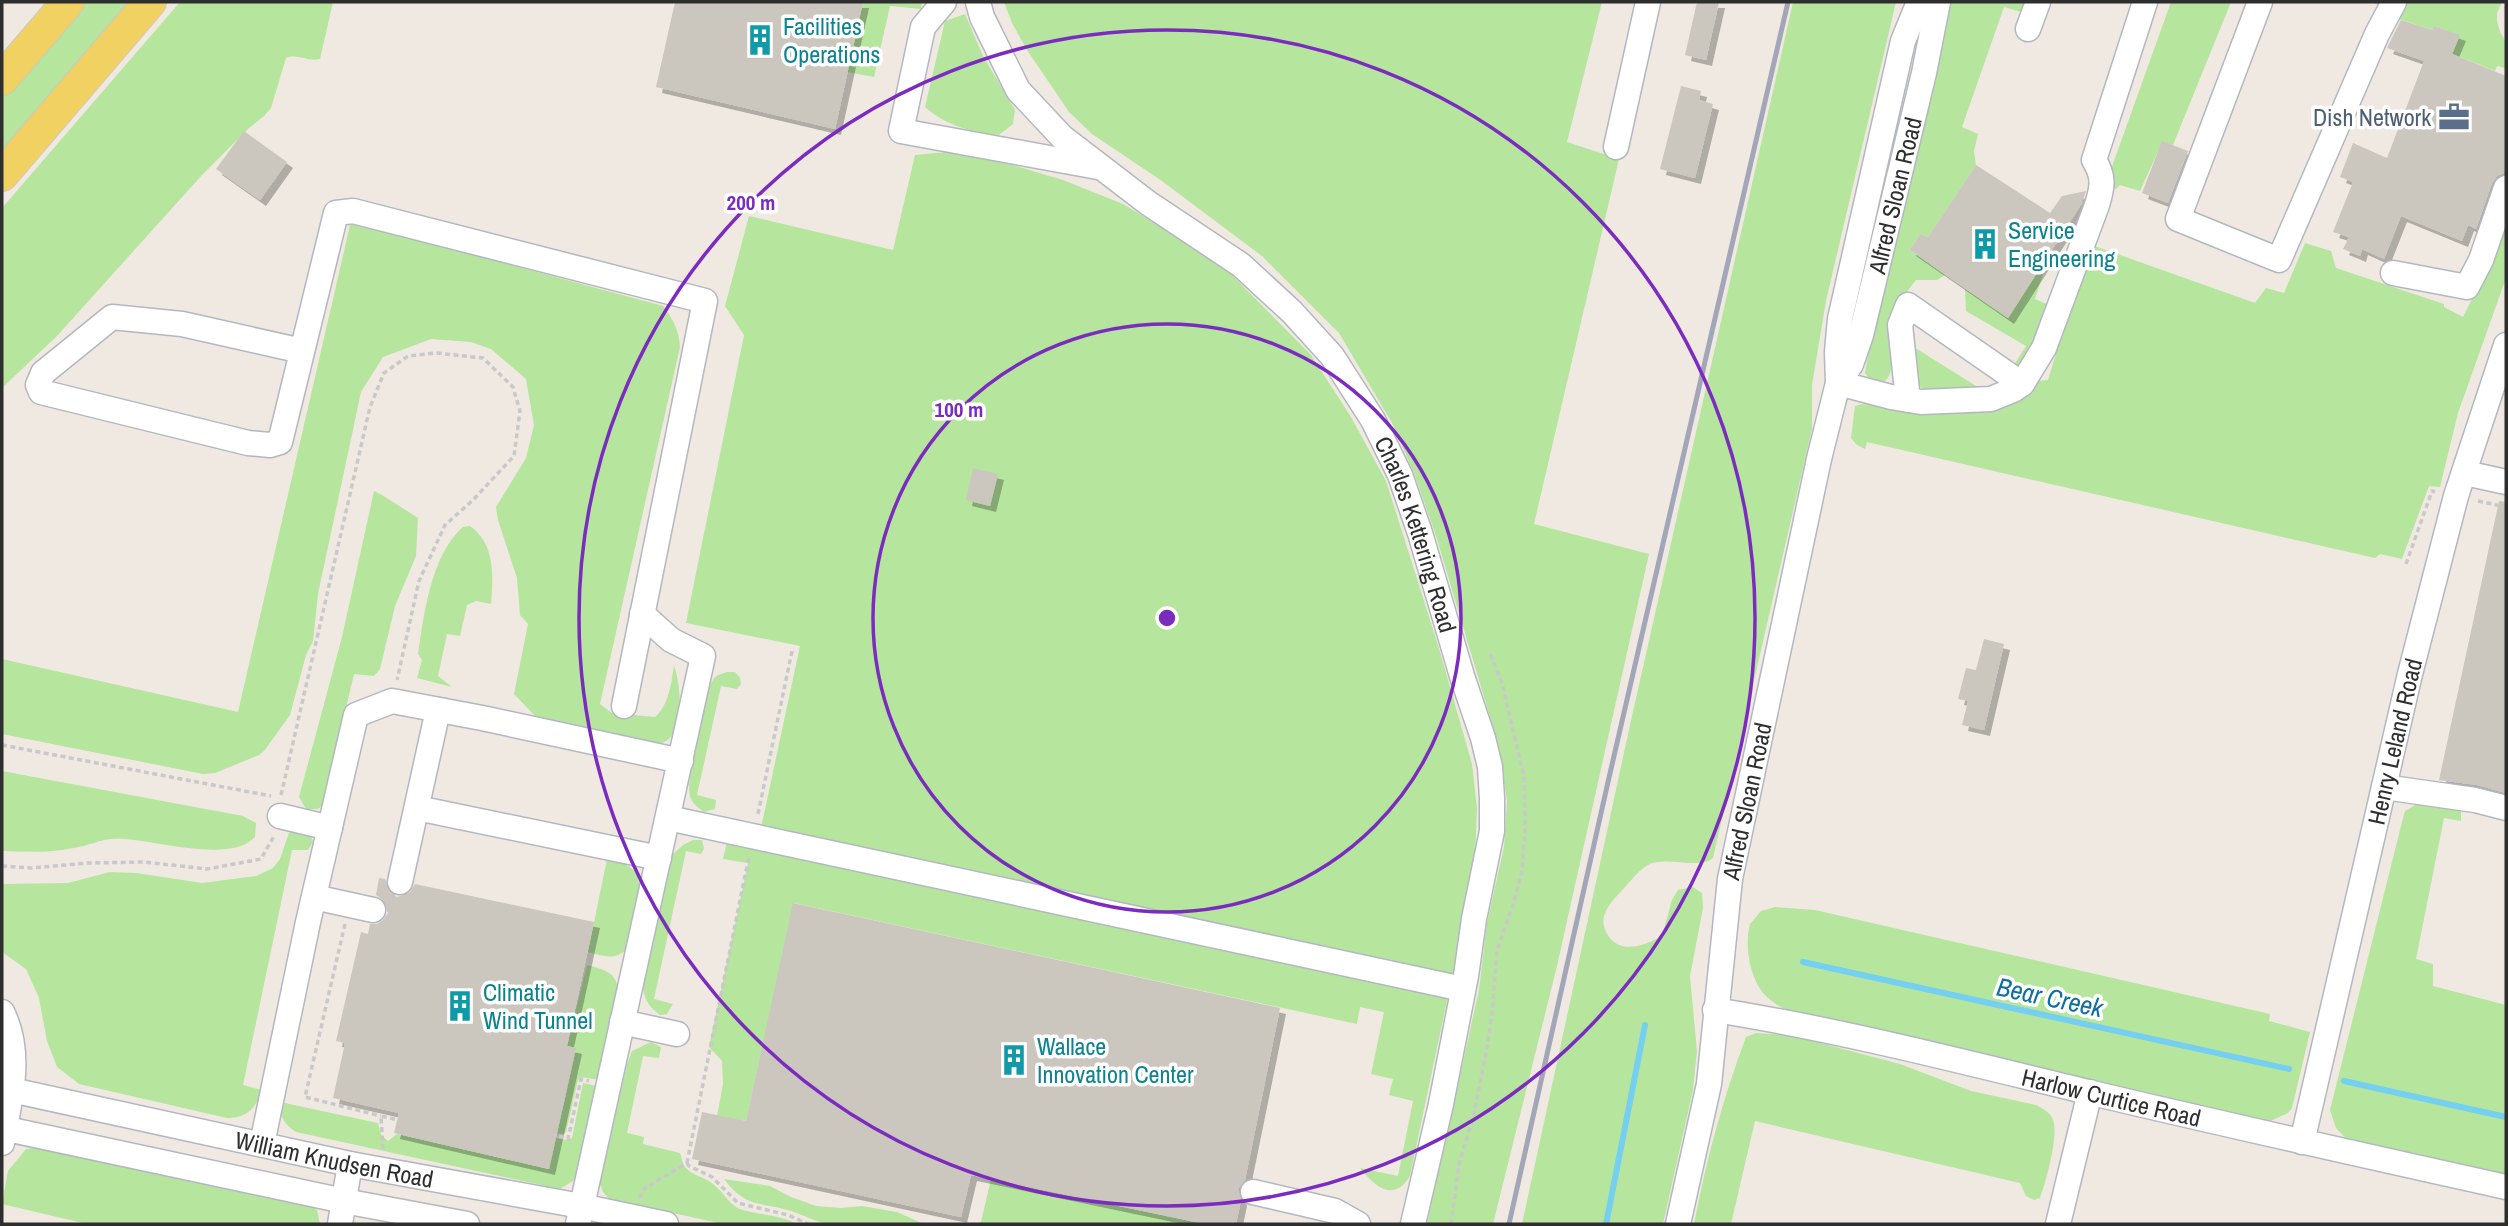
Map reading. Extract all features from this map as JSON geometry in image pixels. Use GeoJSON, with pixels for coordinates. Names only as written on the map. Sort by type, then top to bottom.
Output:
{"type":"FeatureCollection","features":[{"type":"Feature","properties":{"kind":"main road"},"geometry":{"type":"LineString","coordinates":[[2,79],[68,2]]}},
{"type":"Feature","properties":{"kind":"main road"},"geometry":{"type":"LineString","coordinates":[[2,175],[150,2]]}},
{"type":"Feature","properties":{"kind":"lane"},"geometry":{"type":"LineString","coordinates":[[944,2],[923,27],[901,131],[1105,168]]}},
{"type":"Feature","properties":{"kind":"lane","name":"Charles Kettering Road"},"geometry":{"type":"LineString","coordinates":[[978,2],[982,17],[1018,90],[1062,137],[1148,203],[1241,265],[1292,312],[1332,356],[1374,420],[1400,475],[1483,738],[1490,767],[1492,798],[1492,831],[1463,989],[1441,1104],[1413,1224]]}},
{"type":"Feature","properties":{"kind":"lane"},"geometry":{"type":"LineString","coordinates":[[1616,146],[1648,2]]}},
{"type":"Feature","properties":{"kind":"lane","name":"Alfred Sloan Road"},"geometry":{"type":"LineString","coordinates":[[1678,1224],[1709,1083],[1730,879],[1816,472],[1838,383],[1840,319],[1903,41],[1919,2]]}},
{"type":"Feature","properties":{"kind":"lane","name":"Alfred Sloan Road"},"geometry":{"type":"LineString","coordinates":[[1838,383],[1851,364],[1861,335],[1924,73],[1938,2]]}},
{"type":"Feature","properties":{"kind":"lane"},"geometry":{"type":"LineString","coordinates":[[2028,29],[2038,2]]}},
{"type":"Feature","properties":{"kind":"lane"},"geometry":{"type":"LineString","coordinates":[[1838,383],[1908,400],[1991,399],[2022,384],[2044,348],[2097,205],[2102,188],[2102,173],[2094,160],[2145,2]]}},
{"type":"Feature","properties":{"kind":"lane"},"geometry":{"type":"LineString","coordinates":[[2260,2],[2178,219],[2279,260],[2377,34],[2394,2]]}},
{"type":"Feature","properties":{"kind":"lane"},"geometry":{"type":"LineString","coordinates":[[2393,273],[2467,287],[2481,260],[2506,188]]}},
{"type":"Feature","properties":{"kind":"lane"},"geometry":{"type":"LineString","coordinates":[[302,351],[182,324],[112,317],[43,373],[38,384],[41,392],[248,443],[270,445],[280,442],[336,213],[353,211],[705,301],[624,706]]}},
{"type":"Feature","properties":{"kind":"lane"},"geometry":{"type":"LineString","coordinates":[[1908,400],[1900,325],[1908,305],[2022,384]]}},
{"type":"Feature","properties":{"kind":"lane","name":"Henry Leland Road"},"geometry":{"type":"LineString","coordinates":[[2302,1142],[2433,583],[2456,496],[2506,345]]}},
{"type":"Feature","properties":{"kind":"lane"},"geometry":{"type":"LineString","coordinates":[[2465,473],[2506,482]]}},
{"type":"Feature","properties":{"kind":"lane"},"geometry":{"type":"LineString","coordinates":[[580,1215],[703,656],[671,640],[642,614]]}},
{"type":"Feature","properties":{"kind":"lane"},"geometry":{"type":"LineString","coordinates":[[262,1144],[356,715],[392,701],[681,761]]}},
{"type":"Feature","properties":{"kind":"lane"},"geometry":{"type":"LineString","coordinates":[[400,882],[439,710]]}},
{"type":"Feature","properties":{"kind":"lane"},"geometry":{"type":"LineString","coordinates":[[2384,787],[2475,800],[2506,808]]}},
{"type":"Feature","properties":{"kind":"lane"},"geometry":{"type":"LineString","coordinates":[[280,807],[330,828]]}},
{"type":"Feature","properties":{"kind":"lane"},"geometry":{"type":"LineString","coordinates":[[417,808],[659,858]]}},
{"type":"Feature","properties":{"kind":"lane"},"geometry":{"type":"LineString","coordinates":[[668,818],[1463,989]]}},
{"type":"Feature","properties":{"kind":"lane"},"geometry":{"type":"LineString","coordinates":[[314,897],[373,910]]}},
{"type":"Feature","properties":{"kind":"lane","name":"Harlow Curtice Road"},"geometry":{"type":"LineString","coordinates":[[1715,1010],[1774,1019],[2506,1187]]}},
{"type":"Feature","properties":{"kind":"lane"},"geometry":{"type":"LineString","coordinates":[[2,1012],[11,1030],[3,1133]]}},
{"type":"Feature","properties":{"kind":"lane"},"geometry":{"type":"LineString","coordinates":[[622,1022],[677,1034]]}},
{"type":"Feature","properties":{"kind":"lane","name":"William Knudsen Road"},"geometry":{"type":"LineString","coordinates":[[8,1089],[580,1215],[666,1224]]}},
{"type":"Feature","properties":{"kind":"lane"},"geometry":{"type":"LineString","coordinates":[[2058,1224],[2090,1092]]}},
{"type":"Feature","properties":{"kind":"lane","name":"William Knudsen Road"},"geometry":{"type":"LineString","coordinates":[[3,1133],[342,1213],[467,1224]]}},
{"type":"Feature","properties":{"kind":"lane"},"geometry":{"type":"LineString","coordinates":[[342,1213],[350,1164]]}},
{"type":"Feature","properties":{"kind":"lane"},"geometry":{"type":"LineString","coordinates":[[1253,1192],[1335,1211],[1358,1224]]}},
{"type":"Feature","properties":{"kind":"path"},"geometry":{"type":"LineString","coordinates":[[2,866],[32,868],[144,862],[207,869],[261,859],[278,828],[280,807],[370,407],[384,373],[408,356],[436,353],[483,358],[513,387],[520,411],[514,456],[473,500],[445,525],[419,580],[392,701]]}},
{"type":"Feature","properties":{"kind":"path"},"geometry":{"type":"LineString","coordinates":[[2406,564],[2432,491],[2444,494]]}},
{"type":"Feature","properties":{"kind":"path"},"geometry":{"type":"LineString","coordinates":[[2477,501],[2506,508]]}},
{"type":"Feature","properties":{"kind":"path"},"geometry":{"type":"LineString","coordinates":[[639,1206],[642,1190],[687,1163],[792,651]]}},
{"type":"Feature","properties":{"kind":"path"},"geometry":{"type":"LineString","coordinates":[[1451,1224],[1459,1164],[1473,1119],[1488,1040],[1497,950],[1519,882],[1525,831],[1524,778],[1502,683],[1489,651]]}},
{"type":"Feature","properties":{"kind":"path"},"geometry":{"type":"LineString","coordinates":[[2,745],[280,807]]}},
{"type":"Feature","properties":{"kind":"path"},"geometry":{"type":"LineString","coordinates":[[346,920],[304,1097],[398,1121]]}},
{"type":"Feature","properties":{"kind":"path"},"geometry":{"type":"LineString","coordinates":[[559,1136],[568,1139],[581,1079],[608,1086]]}},
{"type":"Feature","properties":{"kind":"path"},"geometry":{"type":"LineString","coordinates":[[381,1116],[383,1151]]}},
{"type":"Feature","properties":{"kind":"path"},"geometry":{"type":"LineString","coordinates":[[687,1163],[712,1177],[738,1203],[788,1215],[808,1224]]}},
{"type":"Feature","properties":{"kind":"green space"},"geometry":{"type":"Polygon","coordinates":[[[82,2],[138,2],[2,161],[2,95],[82,2]]]}},
{"type":"Feature","properties":{"kind":"green space"},"geometry":{"type":"Polygon","coordinates":[[[180,2],[333,2],[320,59],[294,56],[286,58],[271,108],[202,175],[57,336],[2,388],[2,208],[180,2]]]}},
{"type":"Feature","properties":{"kind":"green space"},"geometry":{"type":"Polygon","coordinates":[[[863,2],[922,2],[921,9],[890,6],[874,77],[847,72],[863,2]]]}},
{"type":"Feature","properties":{"kind":"green space"},"geometry":{"type":"Polygon","coordinates":[[[1004,2],[1602,2],[1567,142],[1619,159],[1534,524],[1649,554],[1557,966],[1493,1224],[1427,1224],[1479,990],[1487,923],[1504,847],[1507,801],[1499,747],[1436,536],[1414,473],[1392,423],[1339,333],[1262,256],[1162,181],[1092,134],[1069,112],[1027,50],[1004,2]]]}},
{"type":"Feature","properties":{"kind":"green space"},"geometry":{"type":"Polygon","coordinates":[[[1793,2],[1896,2],[1826,301],[1812,385],[1812,429],[1713,858],[1700,863],[1666,861],[1650,864],[1612,901],[1603,919],[1606,932],[1617,944],[1632,947],[1640,945],[1662,936],[1672,900],[1678,890],[1693,887],[1702,893],[1703,908],[1690,976],[1697,1051],[1693,1090],[1663,1224],[1522,1224],[1630,725],[1793,2]]]}},
{"type":"Feature","properties":{"kind":"green space"},"geometry":{"type":"Polygon","coordinates":[[[1948,2],[2024,2],[2021,12],[2004,7],[1962,127],[1978,134],[1974,151],[1976,165],[1928,237],[1920,234],[1910,250],[1945,275],[1937,280],[1916,280],[1900,303],[1890,329],[1890,375],[1879,385],[1865,373],[1884,263],[1948,2]]]}},
{"type":"Feature","properties":{"kind":"green space"},"geometry":{"type":"Polygon","coordinates":[[[2171,2],[2231,2],[2173,145],[2162,143],[2140,191],[2120,185],[2116,189],[2109,186],[2110,172],[2171,2]]]}},
{"type":"Feature","properties":{"kind":"green space"},"geometry":{"type":"Polygon","coordinates":[[[2370,2],[2502,2],[2497,21],[2506,42],[2506,66],[2497,66],[2495,71],[2452,54],[2459,35],[2434,26],[2432,30],[2396,18],[2397,11],[2370,2]]]}},
{"type":"Feature","properties":{"kind":"green space"},"geometry":{"type":"Polygon","coordinates":[[[965,14],[983,56],[1015,110],[1013,124],[999,135],[960,127],[925,107],[945,21],[965,14]]]}},
{"type":"Feature","properties":{"kind":"green space"},"geometry":{"type":"Polygon","coordinates":[[[947,152],[1013,165],[1063,180],[1123,204],[1220,263],[1311,355],[1351,417],[1386,481],[1472,764],[1477,808],[1475,858],[1455,975],[761,828],[800,646],[686,623],[744,335],[725,306],[749,216],[893,250],[915,155],[947,152]]]}},
{"type":"Feature","properties":{"kind":"green space"},"geometry":{"type":"Polygon","coordinates":[[[2506,210],[2506,278],[2458,413],[2440,487],[2429,486],[2402,559],[2380,554],[2375,558],[1867,442],[1865,449],[1851,438],[1855,406],[1862,404],[1894,408],[2007,407],[2032,394],[2038,381],[2048,380],[2089,244],[2255,303],[2266,288],[2284,293],[2305,243],[2331,251],[2336,268],[2444,304],[2444,307],[2463,317],[2477,289],[2506,210]]]}},
{"type":"Feature","properties":{"kind":"green space"},"geometry":{"type":"Polygon","coordinates":[[[359,224],[663,306],[670,315],[677,330],[680,347],[600,704],[612,713],[655,717],[666,700],[674,666],[680,708],[675,730],[670,738],[662,743],[651,743],[538,719],[514,694],[528,624],[520,615],[517,578],[496,507],[526,458],[534,425],[526,379],[491,349],[471,342],[431,339],[383,357],[361,392],[318,594],[313,641],[306,655],[290,715],[264,751],[215,773],[203,774],[2,734],[2,659],[238,712],[350,225],[359,224]]]}},
{"type":"Feature","properties":{"kind":"green space"},"geometry":{"type":"Polygon","coordinates":[[[2043,263],[2045,268],[2035,299],[2049,305],[2030,357],[2017,368],[2014,365],[2026,346],[1966,311],[1965,289],[2008,318],[2043,263]]]}},
{"type":"Feature","properties":{"kind":"green space"},"geometry":{"type":"Polygon","coordinates":[[[1909,344],[1976,386],[1974,390],[1924,390],[1916,383],[1909,344]]]}},
{"type":"Feature","properties":{"kind":"green space"},"geometry":{"type":"Polygon","coordinates":[[[374,491],[418,518],[416,556],[395,606],[380,669],[374,676],[354,674],[323,805],[318,809],[306,809],[299,797],[342,637],[374,491]]]}},
{"type":"Feature","properties":{"kind":"green space"},"geometry":{"type":"Polygon","coordinates":[[[470,526],[485,542],[489,552],[492,572],[491,604],[476,601],[467,605],[460,636],[447,634],[438,676],[452,687],[417,678],[422,660],[418,654],[426,604],[436,569],[452,539],[463,527],[470,526]]]}},
{"type":"Feature","properties":{"kind":"green space"},"geometry":{"type":"Polygon","coordinates":[[[735,672],[741,684],[737,689],[721,686],[697,795],[716,800],[715,809],[704,812],[695,805],[690,796],[693,757],[709,688],[716,677],[735,672]]]}},
{"type":"Feature","properties":{"kind":"green space"},"geometry":{"type":"Polygon","coordinates":[[[2,771],[243,816],[256,823],[255,837],[242,845],[226,849],[207,850],[112,839],[56,851],[4,851],[2,771]]]}},
{"type":"Feature","properties":{"kind":"green space"},"geometry":{"type":"Polygon","coordinates":[[[2417,804],[2461,810],[2461,821],[2444,818],[2416,959],[2433,964],[2433,986],[2506,1005],[2506,1178],[2348,1141],[2336,1128],[2330,1110],[2405,811],[2417,804]]]}},
{"type":"Feature","properties":{"kind":"green space"},"geometry":{"type":"Polygon","coordinates":[[[295,831],[311,835],[313,842],[308,850],[292,850],[243,1085],[261,1090],[250,1111],[227,1118],[79,1084],[57,1067],[47,1041],[39,998],[26,969],[2,952],[2,884],[68,883],[110,872],[202,883],[256,876],[273,868],[280,859],[289,833],[295,831]]]}},
{"type":"Feature","properties":{"kind":"green space"},"geometry":{"type":"Polygon","coordinates":[[[693,840],[702,840],[704,849],[701,854],[686,851],[654,999],[673,1004],[667,1014],[660,1015],[648,1004],[643,988],[672,855],[693,840]]]}},
{"type":"Feature","properties":{"kind":"green space"},"geometry":{"type":"Polygon","coordinates":[[[727,842],[1448,996],[1410,1176],[1398,1189],[1391,1190],[1379,1186],[1360,1168],[1398,1176],[1413,1101],[1389,1095],[1393,1079],[1371,1074],[1384,1012],[1360,1007],[1357,1024],[794,903],[746,1121],[717,1116],[723,1084],[722,1061],[709,1047],[748,863],[723,859],[727,842]]]}},
{"type":"Feature","properties":{"kind":"green space"},"geometry":{"type":"Polygon","coordinates":[[[607,859],[630,867],[637,875],[640,888],[627,949],[608,957],[588,952],[607,859]]]}},
{"type":"Feature","properties":{"kind":"green space"},"geometry":{"type":"Polygon","coordinates":[[[1775,907],[1815,910],[2270,1014],[2269,1021],[2310,1032],[2292,1108],[2288,1113],[2266,1123],[1801,1017],[1767,997],[1756,982],[1750,963],[1750,924],[1761,911],[1775,907]]]}},
{"type":"Feature","properties":{"kind":"green space"},"geometry":{"type":"Polygon","coordinates":[[[587,965],[611,974],[618,988],[599,1080],[581,1077],[578,1080],[566,1132],[556,1133],[575,1048],[567,1046],[587,965]]]}},
{"type":"Feature","properties":{"kind":"green space"},"geometry":{"type":"Polygon","coordinates":[[[1756,1033],[1790,1035],[1900,1064],[1971,1091],[2036,1105],[2048,1113],[2054,1127],[2053,1147],[2040,1198],[2034,1200],[2026,1196],[2020,1183],[1755,1121],[1731,1224],[1694,1224],[1730,1083],[1746,1037],[1756,1033]]]}},
{"type":"Feature","properties":{"kind":"green space"},"geometry":{"type":"Polygon","coordinates":[[[651,1042],[661,1047],[659,1058],[643,1056],[627,1133],[644,1137],[643,1144],[680,1153],[686,1168],[711,1182],[738,1208],[797,1224],[723,1224],[609,1199],[603,1192],[600,1184],[627,1064],[632,1051],[651,1042]]]}},
{"type":"Feature","properties":{"kind":"green space"},"geometry":{"type":"Polygon","coordinates":[[[583,1083],[597,1086],[576,1179],[560,1189],[296,1132],[284,1120],[280,1107],[280,1102],[378,1123],[381,1135],[388,1141],[397,1134],[548,1169],[555,1138],[572,1138],[583,1083]]]}},
{"type":"Feature","properties":{"kind":"green space"},"geometry":{"type":"Polygon","coordinates":[[[43,1147],[308,1201],[317,1210],[320,1224],[87,1224],[2,1204],[8,1171],[26,1149],[43,1147]]]}},
{"type":"Feature","properties":{"kind":"green space"},"geometry":{"type":"Polygon","coordinates":[[[724,1179],[770,1186],[816,1206],[862,1206],[897,1212],[924,1224],[827,1224],[791,1211],[747,1200],[724,1179]]]}},
{"type":"Feature","properties":{"kind":"green space"},"geometry":{"type":"Polygon","coordinates":[[[991,1179],[1205,1224],[977,1224],[981,1222],[991,1179]]]}},
{"type":"Feature","properties":{"kind":"building","name":"Facilities Operations"},"geometry":{"type":"Polygon","coordinates":[[[675,2],[863,2],[835,129],[656,87],[675,2]]]}},
{"type":"Feature","properties":{"kind":"building"},"geometry":{"type":"Polygon","coordinates":[[[1697,2],[1719,2],[1706,60],[1685,55],[1697,2]]]}},
{"type":"Feature","properties":{"kind":"building","name":"Dish Network"},"geometry":{"type":"Polygon","coordinates":[[[2401,20],[2432,30],[2434,26],[2460,35],[2452,54],[2506,76],[2506,166],[2504,173],[2497,176],[2492,183],[2476,229],[2468,225],[2462,241],[2401,216],[2384,259],[2362,249],[2360,256],[2343,249],[2349,237],[2333,232],[2353,182],[2340,177],[2353,143],[2387,158],[2424,61],[2387,48],[2401,20]]]}},
{"type":"Feature","properties":{"kind":"building"},"geometry":{"type":"Polygon","coordinates":[[[1681,86],[1701,91],[1699,100],[1713,104],[1695,178],[1660,169],[1681,86]]]}},
{"type":"Feature","properties":{"kind":"building"},"geometry":{"type":"Polygon","coordinates":[[[244,131],[287,162],[260,200],[216,169],[244,131]]]}},
{"type":"Feature","properties":{"kind":"building"},"geometry":{"type":"Polygon","coordinates":[[[2162,141],[2188,151],[2168,203],[2142,193],[2162,141]]]}},
{"type":"Feature","properties":{"kind":"building","name":"Service Engineering"},"geometry":{"type":"Polygon","coordinates":[[[1976,165],[2050,213],[2062,196],[2086,191],[2082,203],[2008,318],[1910,250],[1920,234],[1928,237],[1976,165]]]}},
{"type":"Feature","properties":{"kind":"building"},"geometry":{"type":"Polygon","coordinates":[[[973,468],[998,474],[990,506],[966,500],[973,468]]]}},
{"type":"Feature","properties":{"kind":"building"},"geometry":{"type":"Polygon","coordinates":[[[2499,501],[2506,502],[2506,793],[2477,785],[2439,780],[2499,501]]]}},
{"type":"Feature","properties":{"kind":"building"},"geometry":{"type":"Polygon","coordinates":[[[1984,639],[2004,644],[1984,730],[1962,725],[1968,701],[1958,699],[1966,668],[1976,670],[1984,639]]]}},
{"type":"Feature","properties":{"kind":"building","name":"Climatic Wind Tunnel"},"geometry":{"type":"Polygon","coordinates":[[[379,878],[385,879],[390,892],[397,897],[410,892],[415,884],[594,922],[567,1046],[576,1048],[549,1169],[394,1133],[399,1113],[333,1098],[345,1043],[336,1041],[361,932],[368,934],[370,924],[377,924],[388,913],[383,900],[376,895],[379,878]]]}},
{"type":"Feature","properties":{"kind":"building","name":"Wallace Innovation Center"},"geometry":{"type":"Polygon","coordinates":[[[793,903],[1280,1008],[1245,1180],[1238,1189],[1241,1200],[1236,1224],[1205,1224],[971,1175],[961,1217],[692,1159],[702,1112],[746,1121],[793,903]]]}},
{"type":"Feature","properties":{"kind":"waterway","name":"Bear Creek"},"geometry":{"type":"LineString","coordinates":[[1803,962],[2289,1069]]}},
{"type":"Feature","properties":{"kind":"waterway","name":"Bear Creek"},"geometry":{"type":"LineString","coordinates":[[1606,1224],[1645,1025]]}},
{"type":"Feature","properties":{"kind":"waterway","name":"Bear Creek"},"geometry":{"type":"LineString","coordinates":[[2344,1081],[2506,1117]]}},
{"type":"Feature","properties":{"kind":"railway"},"geometry":{"type":"LineString","coordinates":[[1509,1224],[1788,2]]}},
{"type":"Feature","properties":{"kind":"place","name":"Facilities Operations"},"geometry":{"type":"Point","coordinates":[760,40]}},
{"type":"Feature","properties":{"kind":"place","name":"Dish Network"},"geometry":{"type":"Point","coordinates":[2454,117]}},
{"type":"Feature","properties":{"kind":"place","name":"Service Engineering"},"geometry":{"type":"Point","coordinates":[1985,244]}},
{"type":"Feature","properties":{"kind":"place","name":"Climatic Wind Tunnel"},"geometry":{"type":"Point","coordinates":[460,1006]}},
{"type":"Feature","properties":{"kind":"place","name":"Wallace Innovation Center"},"geometry":{"type":"Point","coordinates":[1014,1060]}}]}
